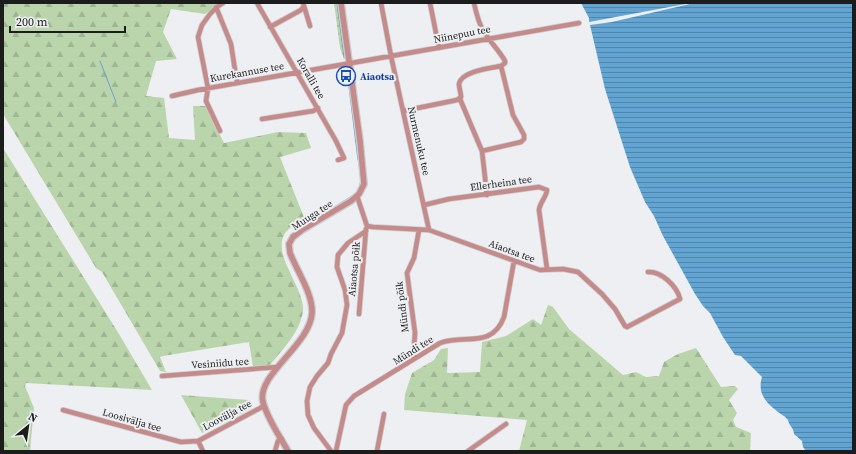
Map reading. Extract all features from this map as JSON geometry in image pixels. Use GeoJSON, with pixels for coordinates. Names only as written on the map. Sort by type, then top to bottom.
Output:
{"type":"FeatureCollection","features":[{"type":"Feature","properties":{"kind":"street"},"geometry":{"type":"LineString","coordinates":[[220,131],[206,101],[208,88],[198,37],[202,25],[216,8],[223,3]]}},
{"type":"Feature","properties":{"kind":"street","name":"Koralli tee"},"geometry":{"type":"LineString","coordinates":[[257,3],[331,130],[344,158],[338,160]]}},
{"type":"Feature","properties":{"kind":"street"},"geometry":{"type":"LineString","coordinates":[[341,3],[364,179],[363,188],[357,196],[367,226]]}},
{"type":"Feature","properties":{"kind":"street","name":"Nurmenuku tee"},"geometry":{"type":"LineString","coordinates":[[381,3],[429,230]]}},
{"type":"Feature","properties":{"kind":"street"},"geometry":{"type":"LineString","coordinates":[[430,3],[439,48]]}},
{"type":"Feature","properties":{"kind":"street"},"geometry":{"type":"LineString","coordinates":[[474,3],[478,20],[483,30],[505,61],[505,63],[501,66],[467,74],[462,78],[459,85],[460,99],[482,151],[487,195]]}},
{"type":"Feature","properties":{"kind":"street"},"geometry":{"type":"LineString","coordinates":[[270,27],[301,10],[303,5]]}},
{"type":"Feature","properties":{"kind":"street"},"geometry":{"type":"LineString","coordinates":[[303,5],[310,26]]}},
{"type":"Feature","properties":{"kind":"street"},"geometry":{"type":"LineString","coordinates":[[216,8],[231,44],[237,83]]}},
{"type":"Feature","properties":{"kind":"street","name":"Niinepuu tee"},"geometry":{"type":"LineString","coordinates":[[350,63],[578,23]]}},
{"type":"Feature","properties":{"kind":"street","name":"Kurekannuse tee"},"geometry":{"type":"LineString","coordinates":[[172,96],[208,88],[350,63]]}},
{"type":"Feature","properties":{"kind":"street"},"geometry":{"type":"LineString","coordinates":[[482,151],[521,142],[524,139],[524,135],[513,114],[501,66]]}},
{"type":"Feature","properties":{"kind":"street"},"geometry":{"type":"LineString","coordinates":[[403,111],[460,99]]}},
{"type":"Feature","properties":{"kind":"street"},"geometry":{"type":"LineString","coordinates":[[262,119],[314,111],[318,108]]}},
{"type":"Feature","properties":{"kind":"street","name":"Ellerheina tee"},"geometry":{"type":"LineString","coordinates":[[424,205],[449,199],[539,187],[547,190],[539,210],[548,269]]}},
{"type":"Feature","properties":{"kind":"street","name":"Muuga tee"},"geometry":{"type":"LineString","coordinates":[[288,451],[262,401],[263,389],[306,331],[312,313],[311,302],[290,253],[290,241],[302,230],[357,196]]}},
{"type":"Feature","properties":{"kind":"street","name":"Aiaotsa tee"},"geometry":{"type":"LineString","coordinates":[[367,226],[429,230],[540,270],[572,270],[578,272],[602,294],[615,309],[627,327],[680,299],[679,294],[672,283],[654,272],[648,272]]}},
{"type":"Feature","properties":{"kind":"street","name":"Aiaotsa põik"},"geometry":{"type":"LineString","coordinates":[[359,314],[367,226]]}},
{"type":"Feature","properties":{"kind":"street","name":"Mündi põik"},"geometry":{"type":"LineString","coordinates":[[413,360],[415,332],[407,273],[414,258],[419,230]]}},
{"type":"Feature","properties":{"kind":"street"},"geometry":{"type":"LineString","coordinates":[[331,451],[320,438],[311,422],[308,415],[307,401],[310,387],[316,376],[328,363],[342,333],[347,305],[345,290],[337,267],[338,255],[348,243],[366,231]]}},
{"type":"Feature","properties":{"kind":"street","name":"Mündi tee"},"geometry":{"type":"LineString","coordinates":[[336,451],[344,411],[348,402],[354,396],[447,341],[487,337],[491,335],[502,323],[504,317],[514,260]]}},
{"type":"Feature","properties":{"kind":"street","name":"Vesiniidu tee"},"geometry":{"type":"LineString","coordinates":[[162,376],[278,367]]}},
{"type":"Feature","properties":{"kind":"street","name":"Loovälja tee"},"geometry":{"type":"LineString","coordinates":[[198,441],[264,406]]}},
{"type":"Feature","properties":{"kind":"street","name":"Loosivälja tee"},"geometry":{"type":"LineString","coordinates":[[63,410],[176,441],[198,441]]}},
{"type":"Feature","properties":{"kind":"street"},"geometry":{"type":"LineString","coordinates":[[377,451],[384,414]]}},
{"type":"Feature","properties":{"kind":"street"},"geometry":{"type":"LineString","coordinates":[[468,451],[506,424]]}},
{"type":"Feature","properties":{"kind":"street"},"geometry":{"type":"LineString","coordinates":[[275,451],[278,441],[282,439]]}},
{"type":"Feature","properties":{"kind":"street"},"geometry":{"type":"LineString","coordinates":[[198,441],[203,451]]}},
{"type":"Feature","properties":{"kind":"green space"},"geometry":{"type":"Polygon","coordinates":[[[223,3],[205,14],[171,9],[163,32],[177,59],[156,61],[146,96],[164,98],[169,138],[195,140],[193,106],[206,106],[224,143],[278,132],[306,133],[311,148],[280,157],[305,220],[289,229],[283,237],[282,247],[288,268],[302,301],[302,318],[286,346],[270,365],[253,367],[249,342],[163,356],[160,357],[166,372],[160,371],[102,272],[96,268],[3,114],[3,4],[223,3]]]}},
{"type":"Feature","properties":{"kind":"green space"},"geometry":{"type":"Polygon","coordinates":[[[334,3],[339,3],[347,58],[344,59],[340,48],[334,3]]]}},
{"type":"Feature","properties":{"kind":"green space"},"geometry":{"type":"Polygon","coordinates":[[[3,148],[119,334],[152,390],[26,383],[25,386],[34,408],[30,451],[3,451],[3,148]]]}},
{"type":"Feature","properties":{"kind":"green space"},"geometry":{"type":"Polygon","coordinates":[[[548,305],[553,307],[569,329],[623,375],[636,372],[646,377],[659,376],[664,362],[678,354],[696,348],[721,387],[735,386],[738,389],[729,400],[737,413],[733,420],[736,427],[751,433],[750,451],[519,451],[527,420],[404,410],[405,394],[412,373],[434,360],[441,349],[448,348],[447,373],[480,372],[482,342],[506,336],[533,319],[541,325],[548,305]]]}},
{"type":"Feature","properties":{"kind":"green space"},"geometry":{"type":"Polygon","coordinates":[[[181,395],[249,400],[252,408],[202,433],[181,395]]]}},
{"type":"Feature","properties":{"kind":"water"},"geometry":{"type":"Polygon","coordinates":[[[581,3],[691,3],[589,22],[589,18],[581,3]]]}},
{"type":"Feature","properties":{"kind":"water"},"geometry":{"type":"Polygon","coordinates":[[[694,3],[853,3],[853,451],[806,451],[803,447],[802,441],[794,434],[788,420],[766,401],[761,388],[762,377],[741,356],[735,355],[710,313],[695,294],[663,236],[654,216],[645,202],[630,167],[605,89],[590,25],[612,22],[694,3]]]}},
{"type":"Feature","properties":{"kind":"waterway"},"geometry":{"type":"LineString","coordinates":[[3,6],[10,3]]}},
{"type":"Feature","properties":{"kind":"waterway"},"geometry":{"type":"LineString","coordinates":[[337,3],[344,57]]}},
{"type":"Feature","properties":{"kind":"waterway"},"geometry":{"type":"LineString","coordinates":[[100,61],[116,102]]}},
{"type":"Feature","properties":{"kind":"waterway"},"geometry":{"type":"LineString","coordinates":[[349,87],[358,160]]}},
{"type":"Feature","properties":{"kind":"waterway"},"geometry":{"type":"LineString","coordinates":[[359,164],[361,180],[359,188]]}},
{"type":"Feature","properties":{"kind":"waterway"},"geometry":{"type":"LineString","coordinates":[[339,204],[352,196]]}},
{"type":"Feature","properties":{"kind":"place","name":"Aiaotsa"},"geometry":{"type":"Point","coordinates":[346,76]}}]}
